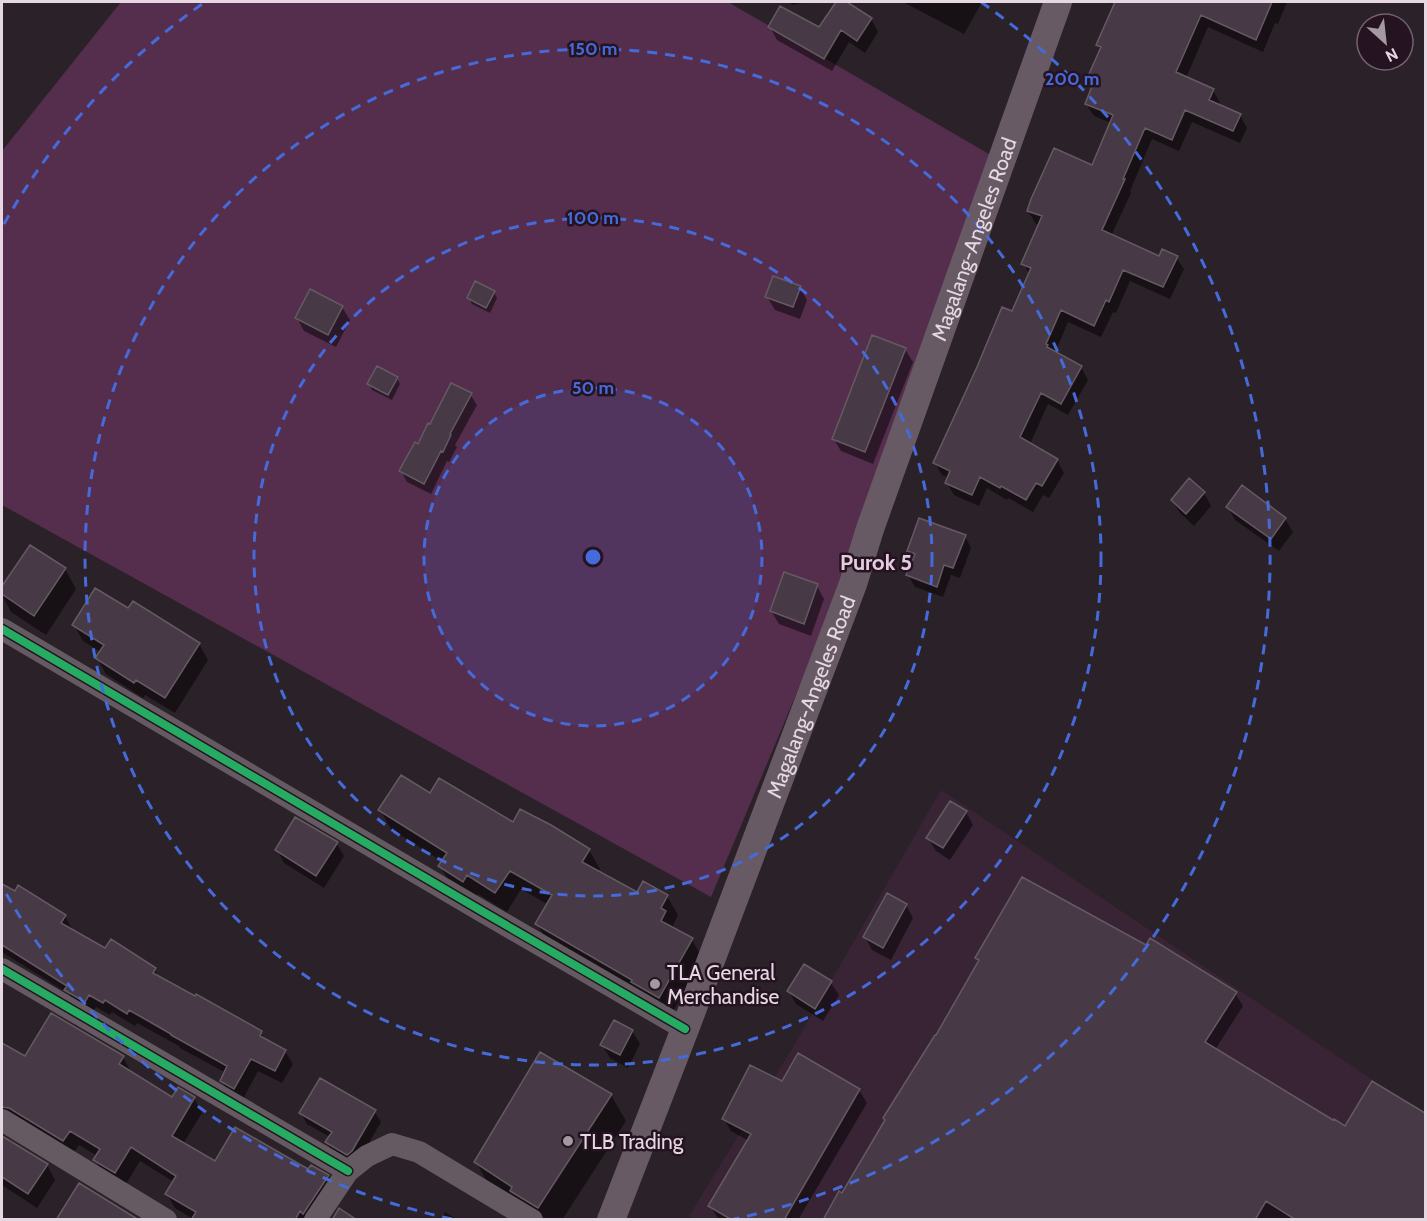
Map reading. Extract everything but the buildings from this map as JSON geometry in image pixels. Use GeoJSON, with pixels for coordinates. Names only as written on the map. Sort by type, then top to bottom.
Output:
{"type":"FeatureCollection","features":[{"type":"Feature","properties":{"kind":"main road","name":"Magalang-Angeles Road"},"geometry":{"type":"LineString","coordinates":[[611,1220],[853,584],[870,529],[1058,2]]}},
{"type":"Feature","properties":{"kind":"street"},"geometry":{"type":"LineString","coordinates":[[2,629],[685,1029]]}},
{"type":"Feature","properties":{"kind":"street"},"geometry":{"type":"LineString","coordinates":[[2,969],[348,1171]]}},
{"type":"Feature","properties":{"kind":"street"},"geometry":{"type":"LineString","coordinates":[[2,1120],[166,1220]]}},
{"type":"Feature","properties":{"kind":"street"},"geometry":{"type":"LineString","coordinates":[[315,1220],[348,1171],[367,1156],[392,1144],[419,1152],[532,1220]]}},
{"type":"Feature","properties":{"kind":"shaded area"},"geometry":{"type":"Polygon","coordinates":[[[121,2],[728,2],[994,157],[871,516],[711,897],[2,505],[2,151],[121,2]]]}},
{"type":"Feature","properties":{"kind":"shaded area"},"geometry":{"type":"Polygon","coordinates":[[[941,790],[1425,1115],[1425,1219],[694,1220],[689,1216],[789,1054],[941,790]]]}},
{"type":"Feature","properties":{"kind":"cycle path"},"geometry":{"type":"LineString","coordinates":[[2,629],[685,1029]]}},
{"type":"Feature","properties":{"kind":"cycle path"},"geometry":{"type":"LineString","coordinates":[[2,969],[348,1171]]}},
{"type":"Feature","properties":{"kind":"place","name":"TLA General Merchandise"},"geometry":{"type":"Point","coordinates":[655,984]}},
{"type":"Feature","properties":{"kind":"place","name":"TLB Trading"},"geometry":{"type":"Point","coordinates":[568,1141]}},
{"type":"Feature","properties":{"kind":"district","name":"Purok 5"},"geometry":{"type":"Point","coordinates":[876,562]}}]}
